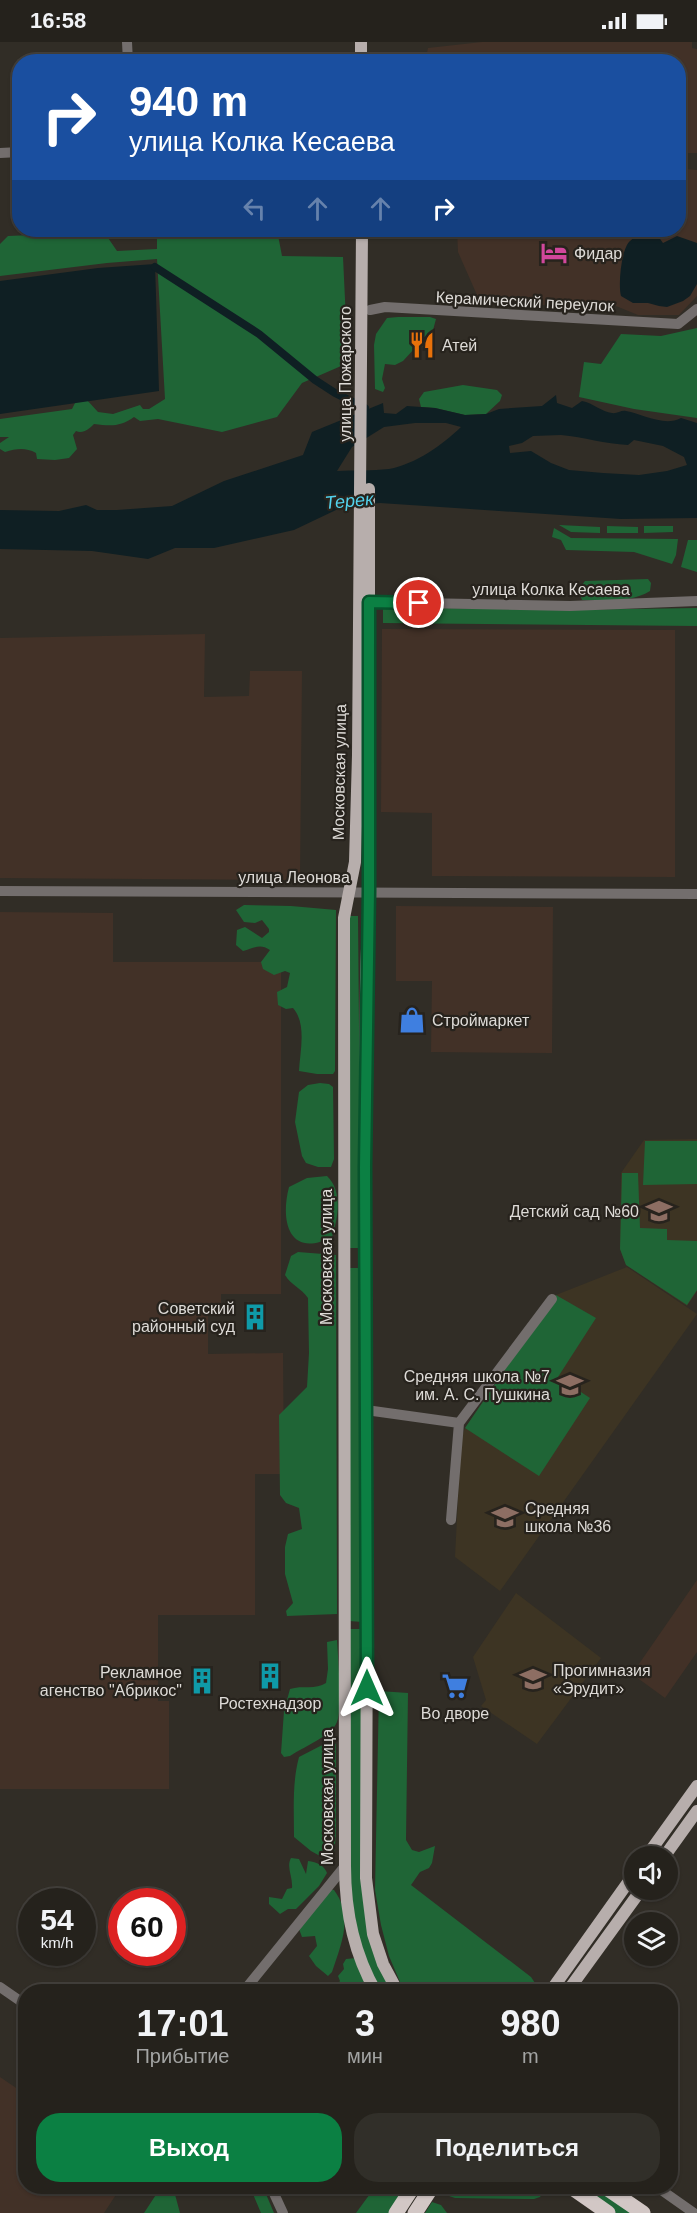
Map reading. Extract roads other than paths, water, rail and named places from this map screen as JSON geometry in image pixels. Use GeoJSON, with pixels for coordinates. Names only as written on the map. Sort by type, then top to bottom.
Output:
{"type":"FeatureCollection","features":[{"type":"Feature","properties":{"kind":"highway"},"geometry":{"type":"LineString","coordinates":[[396,2213],[408,2194]]}},
{"type":"Feature","properties":{"kind":"highway"},"geometry":{"type":"LineString","coordinates":[[415,2213],[427,2194]]}},
{"type":"Feature","properties":{"kind":"highway"},"geometry":{"type":"LineString","coordinates":[[581,2194],[608,2213]]}},
{"type":"Feature","properties":{"kind":"highway"},"geometry":{"type":"LineString","coordinates":[[616,2194],[643,2213]]}},
{"type":"Feature","properties":{"kind":"main road","name":"улица Пожарского"},"geometry":{"type":"LineString","coordinates":[[362,237],[366,366],[365,518]]}},
{"type":"Feature","properties":{"kind":"main road","name":"улица Пожарского"},"geometry":{"type":"LineString","coordinates":[[366,366],[370,310],[370,237]]}},
{"type":"Feature","properties":{"kind":"main road","name":"Московская улица"},"geometry":{"type":"LineString","coordinates":[[365,518],[369,602],[369,891],[365,1167],[366,1878],[373,1934],[383,1964],[394,1984]]}},
{"type":"Feature","properties":{"kind":"main road","name":"Московская улица"},"geometry":{"type":"LineString","coordinates":[[365,518],[355,862],[344,918],[345,1866],[346,1894],[358,1954],[372,1984]]}},
{"type":"Feature","properties":{"kind":"main road"},"geometry":{"type":"LineString","coordinates":[[654,1846],[697,1786]]}},
{"type":"Feature","properties":{"kind":"main road"},"geometry":{"type":"LineString","coordinates":[[672,1846],[697,1811]]}},
{"type":"Feature","properties":{"kind":"main road"},"geometry":{"type":"LineString","coordinates":[[556,1984],[624,1888]]}},
{"type":"Feature","properties":{"kind":"main road"},"geometry":{"type":"LineString","coordinates":[[573,1984],[634,1900]]}},
{"type":"Feature","properties":{"kind":"street","name":"Керамический переулок"},"geometry":{"type":"LineString","coordinates":[[370,310],[385,307],[678,324],[697,321]]}},
{"type":"Feature","properties":{"kind":"street"},"geometry":{"type":"LineString","coordinates":[[678,324],[697,309]]}},
{"type":"Feature","properties":{"kind":"street","name":"улица Колка Кесаева"},"geometry":{"type":"LineString","coordinates":[[369,602],[580,606],[697,601]]}},
{"type":"Feature","properties":{"kind":"street","name":"улица Леонова"},"geometry":{"type":"LineString","coordinates":[[0,891],[697,894]]}},
{"type":"Feature","properties":{"kind":"street"},"geometry":{"type":"LineString","coordinates":[[451,1520],[459,1423],[552,1299]]}},
{"type":"Feature","properties":{"kind":"street"},"geometry":{"type":"LineString","coordinates":[[366,1410],[459,1423]]}},
{"type":"Feature","properties":{"kind":"street"},"geometry":{"type":"LineString","coordinates":[[249,1984],[345,1866]]}},
{"type":"Feature","properties":{"kind":"street"},"geometry":{"type":"LineString","coordinates":[[0,1987],[18,1999]]}},
{"type":"Feature","properties":{"kind":"street"},"geometry":{"type":"LineString","coordinates":[[274,2194],[283,2213]]}},
{"type":"Feature","properties":{"kind":"street"},"geometry":{"type":"LineString","coordinates":[[667,2194],[694,2213]]}},
{"type":"Feature","properties":{"kind":"water"},"geometry":{"type":"Polygon","coordinates":[[[659,237],[663,243],[680,237],[697,243],[697,284],[690,296],[667,307],[633,303],[621,296],[620,276],[624,251],[633,239],[659,237]]]}},
{"type":"Feature","properties":{"kind":"water"},"geometry":{"type":"Polygon","coordinates":[[[155,264],[159,391],[0,414],[0,281],[98,268],[155,264]]]}},
{"type":"Feature","properties":{"kind":"water","name":"Терек"},"geometry":{"type":"Polygon","coordinates":[[[556,395],[557,403],[572,408],[582,401],[612,413],[626,411],[661,421],[681,418],[697,423],[697,518],[621,519],[380,503],[336,510],[294,530],[214,548],[175,548],[148,559],[92,551],[0,549],[0,510],[59,511],[86,505],[97,510],[172,506],[224,481],[303,455],[312,432],[383,403],[384,413],[396,414],[407,406],[435,408],[465,415],[486,414],[499,409],[542,406],[556,395]],[[415,423],[384,427],[352,447],[337,471],[383,470],[409,463],[428,453],[461,427],[446,423],[415,423]],[[561,435],[533,436],[522,443],[509,446],[510,453],[531,451],[569,470],[603,473],[639,475],[687,465],[684,457],[663,446],[634,440],[628,445],[561,435]]]}},
{"type":"Feature","properties":{"kind":"waterway"},"geometry":{"type":"LineString","coordinates":[[155,267],[259,334],[315,380],[365,408]]}},
{"type":"Feature","properties":{"kind":"place","name":"Фидар"},"geometry":{"type":"Point","coordinates":[554,253]}},
{"type":"Feature","properties":{"kind":"place","name":"Атей"},"geometry":{"type":"Point","coordinates":[422,345]}},
{"type":"Feature","properties":{"kind":"place","name":"Строймаркет"},"geometry":{"type":"Point","coordinates":[412,1020]}},
{"type":"Feature","properties":{"kind":"place","name":"Детский сад №60"},"geometry":{"type":"Point","coordinates":[659,1211]}},
{"type":"Feature","properties":{"kind":"place","name":"Советский районный суд"},"geometry":{"type":"Point","coordinates":[255,1317]}},
{"type":"Feature","properties":{"kind":"place","name":"Средняя школа №7 им. А. С. Пушкина"},"geometry":{"type":"Point","coordinates":[570,1385]}},
{"type":"Feature","properties":{"kind":"place","name":"Средняя школа №36"},"geometry":{"type":"Point","coordinates":[505,1517]}},
{"type":"Feature","properties":{"kind":"place","name":"Ростехнадзор"},"geometry":{"type":"Point","coordinates":[270,1676]}},
{"type":"Feature","properties":{"kind":"place","name":"Прогимназия «Эрудит»"},"geometry":{"type":"Point","coordinates":[533,1679]}},
{"type":"Feature","properties":{"kind":"place","name":"Рекламное агенство \"Абрикос\""},"geometry":{"type":"Point","coordinates":[202,1681]}},
{"type":"Feature","properties":{"kind":"place","name":"Во дворе"},"geometry":{"type":"Point","coordinates":[455,1686]}}]}
